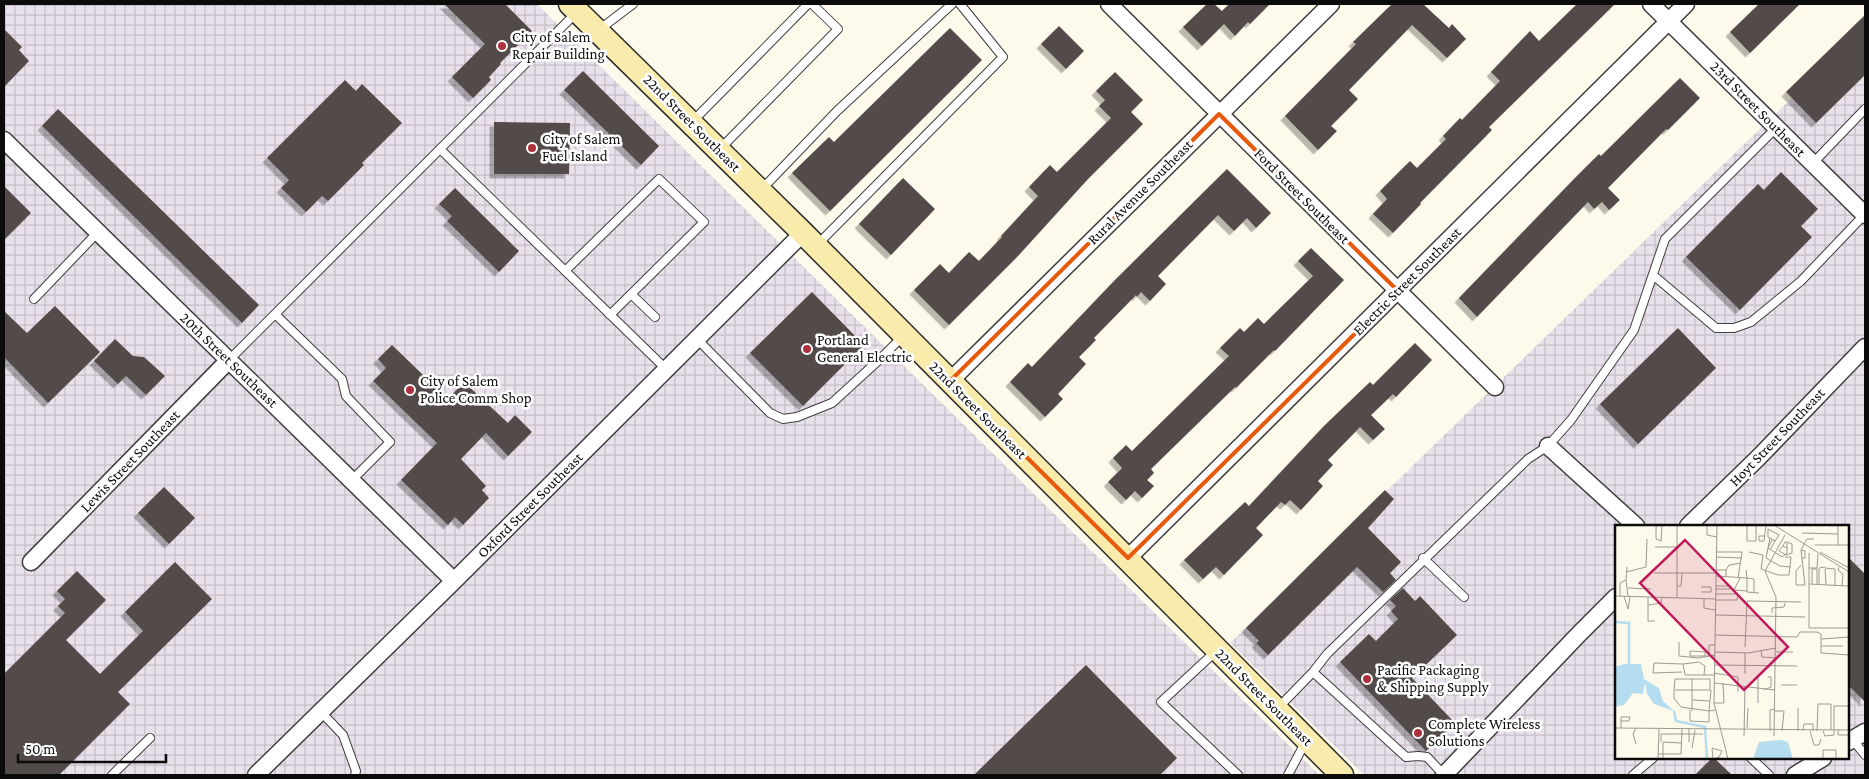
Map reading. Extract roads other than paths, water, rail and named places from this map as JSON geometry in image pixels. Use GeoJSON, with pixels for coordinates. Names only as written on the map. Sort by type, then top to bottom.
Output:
{"type":"FeatureCollection","features":[{"type":"Feature","properties":{"kind":"street","name":"Ford Street Southeast"},"geometry":{"type":"LineString","coordinates":[[1109,4],[1495,387]]}},
{"type":"Feature","properties":{"kind":"street","name":"Rural Avenue Southeast"},"geometry":{"type":"LineString","coordinates":[[950,381],[1331,4]]}},
{"type":"Feature","properties":{"kind":"street","name":"23rd Street Southeast"},"geometry":{"type":"LineString","coordinates":[[1651,4],[1865,215]]}},
{"type":"Feature","properties":{"kind":"street","name":"Electric Street Southeast"},"geometry":{"type":"LineString","coordinates":[[1128,558],[1686,4]]}},
{"type":"Feature","properties":{"kind":"street","name":"22nd Street Southeast"},"geometry":{"type":"LineString","coordinates":[[574,7],[760,190],[1342,775]]}},
{"type":"Feature","properties":{"kind":"street","name":"20th Street Southeast"},"geometry":{"type":"LineString","coordinates":[[4,140],[454,581]]}},
{"type":"Feature","properties":{"kind":"street","name":"Oxford Street Southeast"},"geometry":{"type":"LineString","coordinates":[[256,775],[454,581],[697,338],[809,240]]}},
{"type":"Feature","properties":{"kind":"street","name":"Hoyt Street Southeast"},"geometry":{"type":"LineString","coordinates":[[1689,525],[1759,457],[1865,347]]}},
{"type":"Feature","properties":{"kind":"street","name":"Lewis Street Southeast"},"geometry":{"type":"LineString","coordinates":[[31,562],[228,360]]}},
{"type":"Feature","properties":{"kind":"street"},"geometry":{"type":"LineString","coordinates":[[1548,446],[1635,525]]}},
{"type":"Feature","properties":{"kind":"street"},"geometry":{"type":"LineString","coordinates":[[1444,775],[1615,598]]}},
{"type":"Feature","properties":{"kind":"street"},"geometry":{"type":"LineString","coordinates":[[1795,775],[1821,759]]}},
{"type":"Feature","properties":{"kind":"lane"},"geometry":{"type":"LineString","coordinates":[[598,31],[633,4]]}},
{"type":"Feature","properties":{"kind":"lane"},"geometry":{"type":"LineString","coordinates":[[691,123],[808,4]]}},
{"type":"Feature","properties":{"kind":"lane"},"geometry":{"type":"LineString","coordinates":[[719,150],[838,29],[812,4]]}},
{"type":"Feature","properties":{"kind":"lane"},"geometry":{"type":"LineString","coordinates":[[760,190],[838,111],[952,4]]}},
{"type":"Feature","properties":{"kind":"lane"},"geometry":{"type":"LineString","coordinates":[[809,240],[1003,58],[960,4]]}},
{"type":"Feature","properties":{"kind":"lane"},"geometry":{"type":"LineString","coordinates":[[228,360],[440,149],[574,7]]}},
{"type":"Feature","properties":{"kind":"lane"},"geometry":{"type":"LineString","coordinates":[[1813,163],[1865,109]]}},
{"type":"Feature","properties":{"kind":"lane"},"geometry":{"type":"LineString","coordinates":[[1277,709],[1314,672],[1326,654],[1423,558],[1528,458],[1548,446],[1571,420],[1634,330],[1665,239],[1777,127]]}},
{"type":"Feature","properties":{"kind":"lane"},"geometry":{"type":"LineString","coordinates":[[440,149],[666,369]]}},
{"type":"Feature","properties":{"kind":"lane"},"geometry":{"type":"LineString","coordinates":[[565,271],[659,179],[704,222],[610,315]]}},
{"type":"Feature","properties":{"kind":"lane"},"geometry":{"type":"LineString","coordinates":[[1653,275],[1716,328],[1734,328],[1751,322],[1801,282],[1865,215]]}},
{"type":"Feature","properties":{"kind":"lane"},"geometry":{"type":"LineString","coordinates":[[34,299],[98,232]]}},
{"type":"Feature","properties":{"kind":"lane"},"geometry":{"type":"LineString","coordinates":[[631,294],[655,317]]}},
{"type":"Feature","properties":{"kind":"lane"},"geometry":{"type":"LineString","coordinates":[[275,314],[342,379],[346,396],[390,442],[352,480]]}},
{"type":"Feature","properties":{"kind":"lane"},"geometry":{"type":"LineString","coordinates":[[697,338],[770,413],[783,418],[797,417],[832,403],[904,335]]}},
{"type":"Feature","properties":{"kind":"lane"},"geometry":{"type":"LineString","coordinates":[[1423,558],[1464,597]]}},
{"type":"Feature","properties":{"kind":"lane"},"geometry":{"type":"LineString","coordinates":[[1218,649],[1161,702],[1238,775]]}},
{"type":"Feature","properties":{"kind":"lane"},"geometry":{"type":"LineString","coordinates":[[1314,672],[1406,758],[1427,757],[1444,775]]}},
{"type":"Feature","properties":{"kind":"lane"},"geometry":{"type":"LineString","coordinates":[[321,712],[343,735],[356,771],[355,775]]}},
{"type":"Feature","properties":{"kind":"lane"},"geometry":{"type":"LineString","coordinates":[[112,775],[150,738]]}},
{"type":"Feature","properties":{"kind":"lane"},"geometry":{"type":"LineString","coordinates":[[1855,738],[1865,755]]}},
{"type":"Feature","properties":{"kind":"lane"},"geometry":{"type":"LineString","coordinates":[[1288,775],[1306,740]]}},
{"type":"Feature","properties":{"kind":"lane"},"geometry":{"type":"LineString","coordinates":[[1633,775],[1652,759]]}},
{"type":"Feature","properties":{"kind":"lane"},"geometry":{"type":"LineString","coordinates":[[1752,759],[1769,775]]}},
{"type":"Feature","properties":{"kind":"place","name":"City of Salem Repair Building"},"geometry":{"type":"Point","coordinates":[502,46]}},
{"type":"Feature","properties":{"kind":"place","name":"City of Salem Fuel Island"},"geometry":{"type":"Point","coordinates":[532,148]}},
{"type":"Feature","properties":{"kind":"place","name":"Portland General Electric"},"geometry":{"type":"Point","coordinates":[807,349]}},
{"type":"Feature","properties":{"kind":"place","name":"City of Salem Police Comm Shop"},"geometry":{"type":"Point","coordinates":[410,390]}},
{"type":"Feature","properties":{"kind":"place","name":"Pacific Packaging & Shipping Supply"},"geometry":{"type":"Point","coordinates":[1367,679]}},
{"type":"Feature","properties":{"kind":"place","name":"Complete Wireless Solutions"},"geometry":{"type":"Point","coordinates":[1418,733]}}]}
